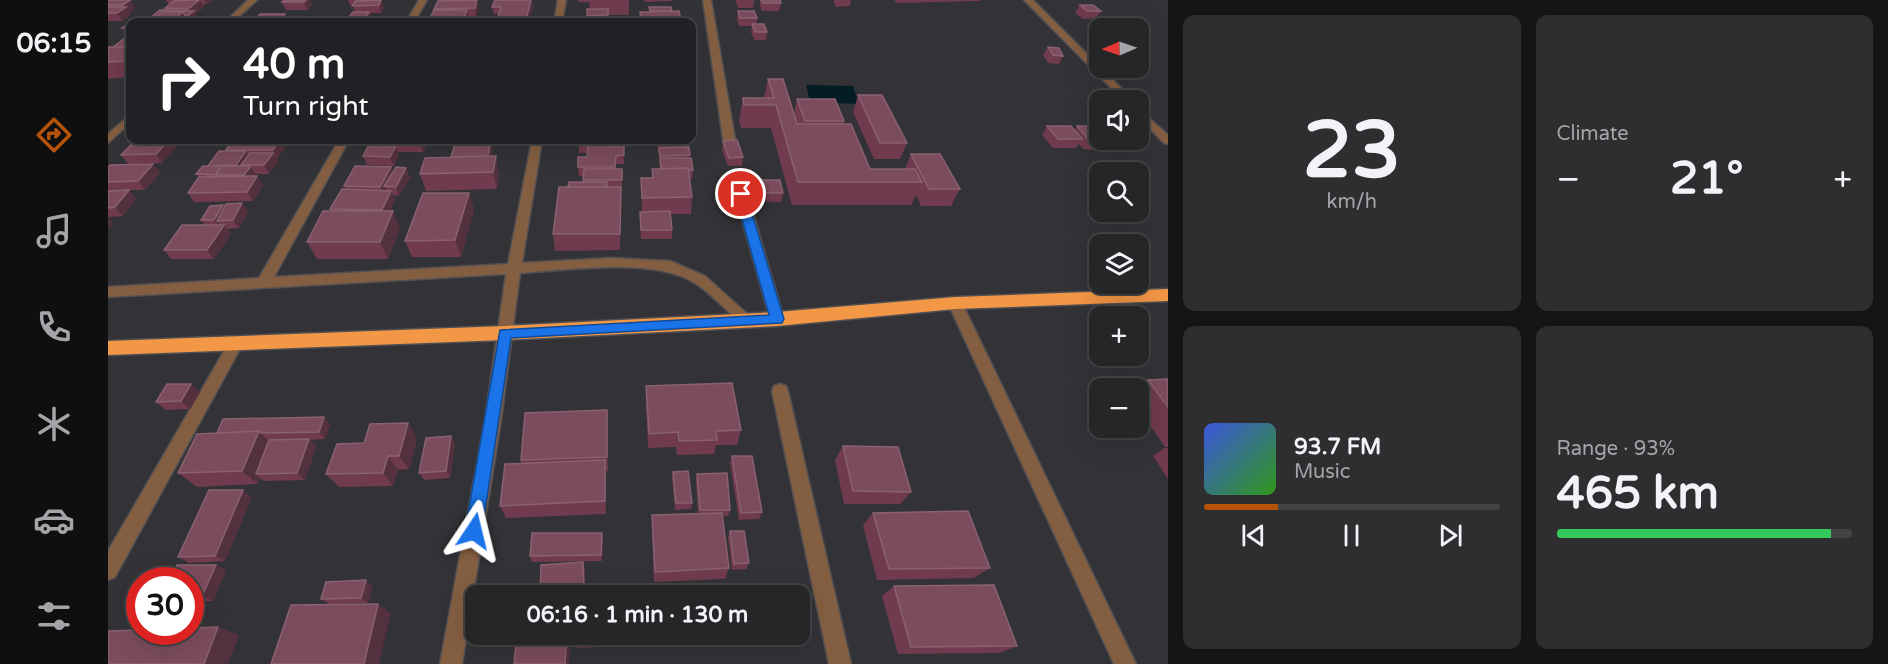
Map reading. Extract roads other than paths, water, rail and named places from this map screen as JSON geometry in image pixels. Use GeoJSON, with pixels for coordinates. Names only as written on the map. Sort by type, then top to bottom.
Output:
{"type":"FeatureCollection","features":[{"type":"Feature","properties":{"kind":"highway"},"geometry":{"type":"LineString","coordinates":[[108,348],[505,333],[777,319],[955,303],[1168,295]]}},
{"type":"Feature","properties":{"kind":"street"},"geometry":{"type":"LineString","coordinates":[[233,18],[253,0]]}},
{"type":"Feature","properties":{"kind":"street"},"geometry":{"type":"LineString","coordinates":[[412,18],[423,0]]}},
{"type":"Feature","properties":{"kind":"street"},"geometry":{"type":"LineString","coordinates":[[559,18],[562,0]]}},
{"type":"Feature","properties":{"kind":"street"},"geometry":{"type":"LineString","coordinates":[[707,0],[730,145]]}},
{"type":"Feature","properties":{"kind":"street"},"geometry":{"type":"LineString","coordinates":[[1028,0],[1118,90]]}},
{"type":"Feature","properties":{"kind":"street"},"geometry":{"type":"LineString","coordinates":[[108,140],[126,122]]}},
{"type":"Feature","properties":{"kind":"street"},"geometry":{"type":"LineString","coordinates":[[1149,122],[1168,141]]}},
{"type":"Feature","properties":{"kind":"street"},"geometry":{"type":"LineString","coordinates":[[264,282],[342,144]]}},
{"type":"Feature","properties":{"kind":"street"},"geometry":{"type":"LineString","coordinates":[[451,664],[493,420],[514,269],[536,144]]}},
{"type":"Feature","properties":{"kind":"street"},"geometry":{"type":"LineString","coordinates":[[735,173],[777,319]]}},
{"type":"Feature","properties":{"kind":"street"},"geometry":{"type":"LineString","coordinates":[[108,292],[611,263],[670,266],[700,280],[746,319]]}},
{"type":"Feature","properties":{"kind":"street"},"geometry":{"type":"LineString","coordinates":[[955,303],[1125,664]]}},
{"type":"Feature","properties":{"kind":"street"},"geometry":{"type":"LineString","coordinates":[[108,570],[236,343]]}},
{"type":"Feature","properties":{"kind":"street"},"geometry":{"type":"LineString","coordinates":[[780,391],[840,664]]}},
{"type":"Feature","properties":{"kind":"water"},"geometry":{"type":"Polygon","coordinates":[[[806,85],[853,86],[859,104],[810,102],[806,85]]]}}]}
